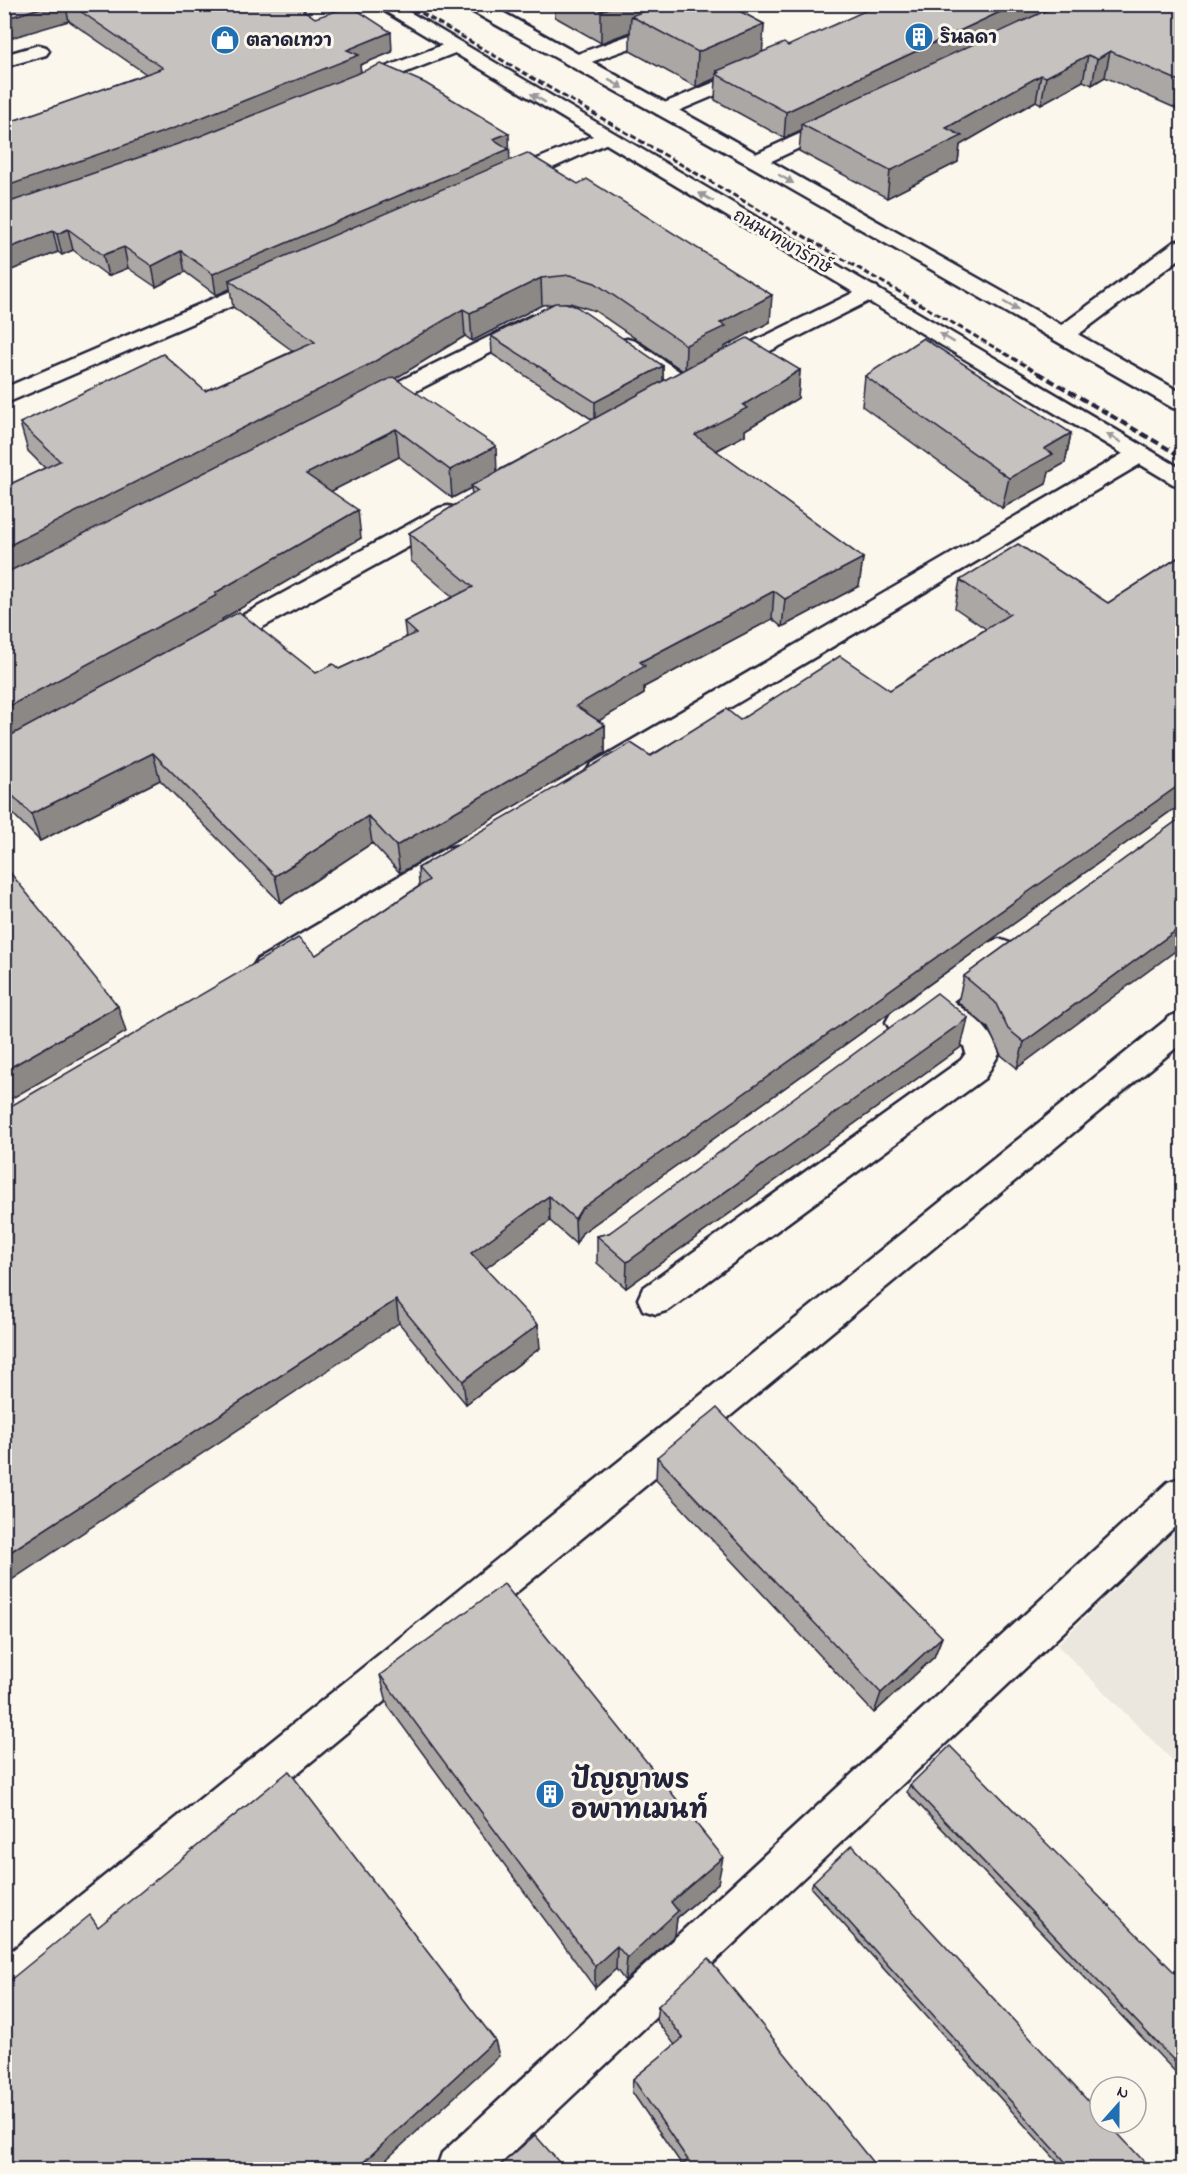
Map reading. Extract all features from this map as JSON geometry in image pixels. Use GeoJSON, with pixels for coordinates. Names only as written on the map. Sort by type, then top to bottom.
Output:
{"type":"FeatureCollection","features":[{"type":"Feature","properties":{"kind":"street","name":"ถนนเทพารักษ์"},"geometry":{"type":"LineString","coordinates":[[382,4],[1182,479]]}},
{"type":"Feature","properties":{"kind":"street"},"geometry":{"type":"LineString","coordinates":[[473,4],[756,161],[1182,404]]}},
{"type":"Feature","properties":{"kind":"street"},"geometry":{"type":"LineString","coordinates":[[677,4],[700,17]]}},
{"type":"Feature","properties":{"kind":"street"},"geometry":{"type":"LineString","coordinates":[[576,62],[735,4]]}},
{"type":"Feature","properties":{"kind":"street"},"geometry":{"type":"LineString","coordinates":[[334,95],[453,46]]}},
{"type":"Feature","properties":{"kind":"street"},"geometry":{"type":"LineString","coordinates":[[4,61],[39,51]]}},
{"type":"Feature","properties":{"kind":"street"},"geometry":{"type":"LineString","coordinates":[[664,110],[772,64]]}},
{"type":"Feature","properties":{"kind":"street"},"geometry":{"type":"LineString","coordinates":[[756,161],[864,111]]}},
{"type":"Feature","properties":{"kind":"street"},"geometry":{"type":"LineString","coordinates":[[485,189],[605,138]]}},
{"type":"Feature","properties":{"kind":"street"},"geometry":{"type":"LineString","coordinates":[[1063,335],[1182,247]]}},
{"type":"Feature","properties":{"kind":"street"},"geometry":{"type":"LineString","coordinates":[[4,397],[289,273]]}},
{"type":"Feature","properties":{"kind":"street"},"geometry":{"type":"LineString","coordinates":[[606,331],[674,391],[870,292]]}},
{"type":"Feature","properties":{"kind":"street"},"geometry":{"type":"LineString","coordinates":[[342,420],[551,312]]}},
{"type":"Feature","properties":{"kind":"street"},"geometry":{"type":"LineString","coordinates":[[582,782],[1140,454]]}},
{"type":"Feature","properties":{"kind":"street"},"geometry":{"type":"LineString","coordinates":[[193,654],[465,505]]}},
{"type":"Feature","properties":{"kind":"street"},"geometry":{"type":"LineString","coordinates":[[242,983],[479,843]]}},
{"type":"Feature","properties":{"kind":"street"},"geometry":{"type":"LineString","coordinates":[[883,1036],[1022,934]]}},
{"type":"Feature","properties":{"kind":"street"},"geometry":{"type":"LineString","coordinates":[[657,1299],[973,1069],[983,1054],[978,1039],[931,1001]]}},
{"type":"Feature","properties":{"kind":"street"},"geometry":{"type":"LineString","coordinates":[[4,1986],[1182,1025]]}},
{"type":"Feature","properties":{"kind":"street"},"geometry":{"type":"LineString","coordinates":[[459,2169],[1182,1495]]}},
{"type":"Feature","properties":{"kind":"shaded area"},"geometry":{"type":"Polygon","coordinates":[[[1182,1523],[1182,1770],[1057,1645],[1182,1523]]]}},
{"type":"Feature","properties":{"kind":"building"},"geometry":{"type":"Polygon","coordinates":[[[4,4],[53,4],[4,19],[4,4]]]}},
{"type":"Feature","properties":{"kind":"building"},"geometry":{"type":"Polygon","coordinates":[[[70,4],[295,4],[315,18],[351,6],[391,32],[347,50],[359,55],[183,125],[4,187],[4,124],[163,68],[70,4]]]}},
{"type":"Feature","properties":{"kind":"building"},"geometry":{"type":"Polygon","coordinates":[[[590,4],[619,4],[601,11],[590,4]]]}},
{"type":"Feature","properties":{"kind":"building"},"geometry":{"type":"Polygon","coordinates":[[[663,4],[726,4],[764,24],[698,52],[631,16],[663,4]]]}},
{"type":"Feature","properties":{"kind":"building"},"geometry":{"type":"Polygon","coordinates":[[[880,4],[1017,4],[786,112],[716,74],[719,73],[717,71],[784,43],[788,46],[880,4]]]}},
{"type":"Feature","properties":{"kind":"building"},"geometry":{"type":"Polygon","coordinates":[[[1060,4],[1182,4],[1182,82],[1110,51],[1097,59],[1088,55],[1046,77],[1041,75],[946,128],[962,136],[890,171],[801,124],[1060,4]]]}},
{"type":"Feature","properties":{"kind":"building"},"geometry":{"type":"Polygon","coordinates":[[[381,64],[425,83],[509,133],[493,139],[509,149],[213,274],[181,251],[152,266],[124,247],[103,255],[68,229],[57,234],[53,231],[4,250],[4,204],[198,137],[381,64]]]}},
{"type":"Feature","properties":{"kind":"building"},"geometry":{"type":"Polygon","coordinates":[[[527,153],[578,184],[587,179],[772,295],[720,323],[726,326],[686,345],[595,283],[570,275],[541,278],[470,313],[463,309],[372,363],[4,548],[4,487],[60,461],[20,423],[163,354],[205,391],[315,342],[229,280],[527,153]]]}},
{"type":"Feature","properties":{"kind":"building"},"geometry":{"type":"Polygon","coordinates":[[[555,303],[566,303],[577,307],[663,366],[595,402],[491,336],[555,303]]]}},
{"type":"Feature","properties":{"kind":"building"},"geometry":{"type":"Polygon","coordinates":[[[747,338],[800,370],[743,405],[747,408],[695,435],[863,558],[785,599],[774,591],[640,662],[645,666],[576,706],[605,725],[396,846],[368,816],[275,876],[153,753],[31,814],[4,787],[4,739],[239,612],[316,673],[333,664],[339,669],[416,633],[404,622],[473,587],[409,533],[478,491],[471,486],[694,364],[747,338]]]}},
{"type":"Feature","properties":{"kind":"building"},"geometry":{"type":"Polygon","coordinates":[[[923,338],[1071,433],[1044,449],[1053,454],[1009,478],[865,376],[923,338]]]}},
{"type":"Feature","properties":{"kind":"building"},"geometry":{"type":"Polygon","coordinates":[[[393,377],[496,446],[450,470],[396,429],[306,474],[358,510],[215,593],[217,595],[4,709],[4,574],[393,377]]]}},
{"type":"Feature","properties":{"kind":"building"},"geometry":{"type":"Polygon","coordinates":[[[1018,544],[1108,603],[1182,555],[1182,783],[581,1209],[575,1219],[549,1196],[471,1253],[538,1325],[463,1381],[396,1300],[4,1556],[4,1110],[298,938],[316,955],[429,880],[418,868],[631,743],[651,756],[726,709],[740,720],[840,656],[890,690],[1010,614],[960,580],[1018,544]]]}},
{"type":"Feature","properties":{"kind":"building"},"geometry":{"type":"Polygon","coordinates":[[[1182,817],[1182,926],[1024,1042],[1008,1029],[995,1002],[964,976],[1182,817]]]}},
{"type":"Feature","properties":{"kind":"building"},"geometry":{"type":"Polygon","coordinates":[[[4,865],[118,1006],[4,1071],[4,865]]]}},
{"type":"Feature","properties":{"kind":"building"},"geometry":{"type":"Polygon","coordinates":[[[937,993],[968,1018],[627,1262],[597,1236],[609,1233],[937,993]]]}},
{"type":"Feature","properties":{"kind":"building"},"geometry":{"type":"Polygon","coordinates":[[[717,1408],[942,1637],[881,1693],[657,1457],[717,1408]]]}},
{"type":"Feature","properties":{"kind":"building","name":"ปัญญาพร อพาทเมนท์"},"geometry":{"type":"Polygon","coordinates":[[[504,1584],[723,1857],[671,1902],[678,1911],[627,1958],[617,1946],[595,1966],[380,1675],[504,1584]]]}},
{"type":"Feature","properties":{"kind":"building"},"geometry":{"type":"Polygon","coordinates":[[[950,1746],[1182,1980],[1182,2069],[910,1785],[950,1746]]]}},
{"type":"Feature","properties":{"kind":"building"},"geometry":{"type":"Polygon","coordinates":[[[289,1771],[495,2040],[356,2169],[4,2169],[4,1985],[90,1915],[98,1927],[289,1771]]]}},
{"type":"Feature","properties":{"kind":"building"},"geometry":{"type":"Polygon","coordinates":[[[852,1845],[1088,2101],[1088,2135],[1119,2135],[1151,2169],[1072,2169],[813,1882],[852,1845]]]}},
{"type":"Feature","properties":{"kind":"building"},"geometry":{"type":"Polygon","coordinates":[[[708,1958],[878,2169],[678,2169],[688,2160],[633,2079],[683,2038],[658,2006],[708,1958]]]}},
{"type":"Feature","properties":{"kind":"building"},"geometry":{"type":"Polygon","coordinates":[[[535,2135],[565,2169],[496,2169],[535,2135]]]}},
{"type":"Feature","properties":{"kind":"railway"},"geometry":{"type":"LineString","coordinates":[[406,4],[1040,374]]}},
{"type":"Feature","properties":{"kind":"railway"},"geometry":{"type":"LineString","coordinates":[[1038,373],[1182,457]]}},
{"type":"Feature","properties":{"kind":"place","name":"รินลดา"},"geometry":{"type":"Point","coordinates":[919,37]}},
{"type":"Feature","properties":{"kind":"place","name":"ตลาดเทวา"},"geometry":{"type":"Point","coordinates":[225,40]}},
{"type":"Feature","properties":{"kind":"place","name":"ปัญญาพร อพาทเมนท์"},"geometry":{"type":"Point","coordinates":[550,1794]}}]}
